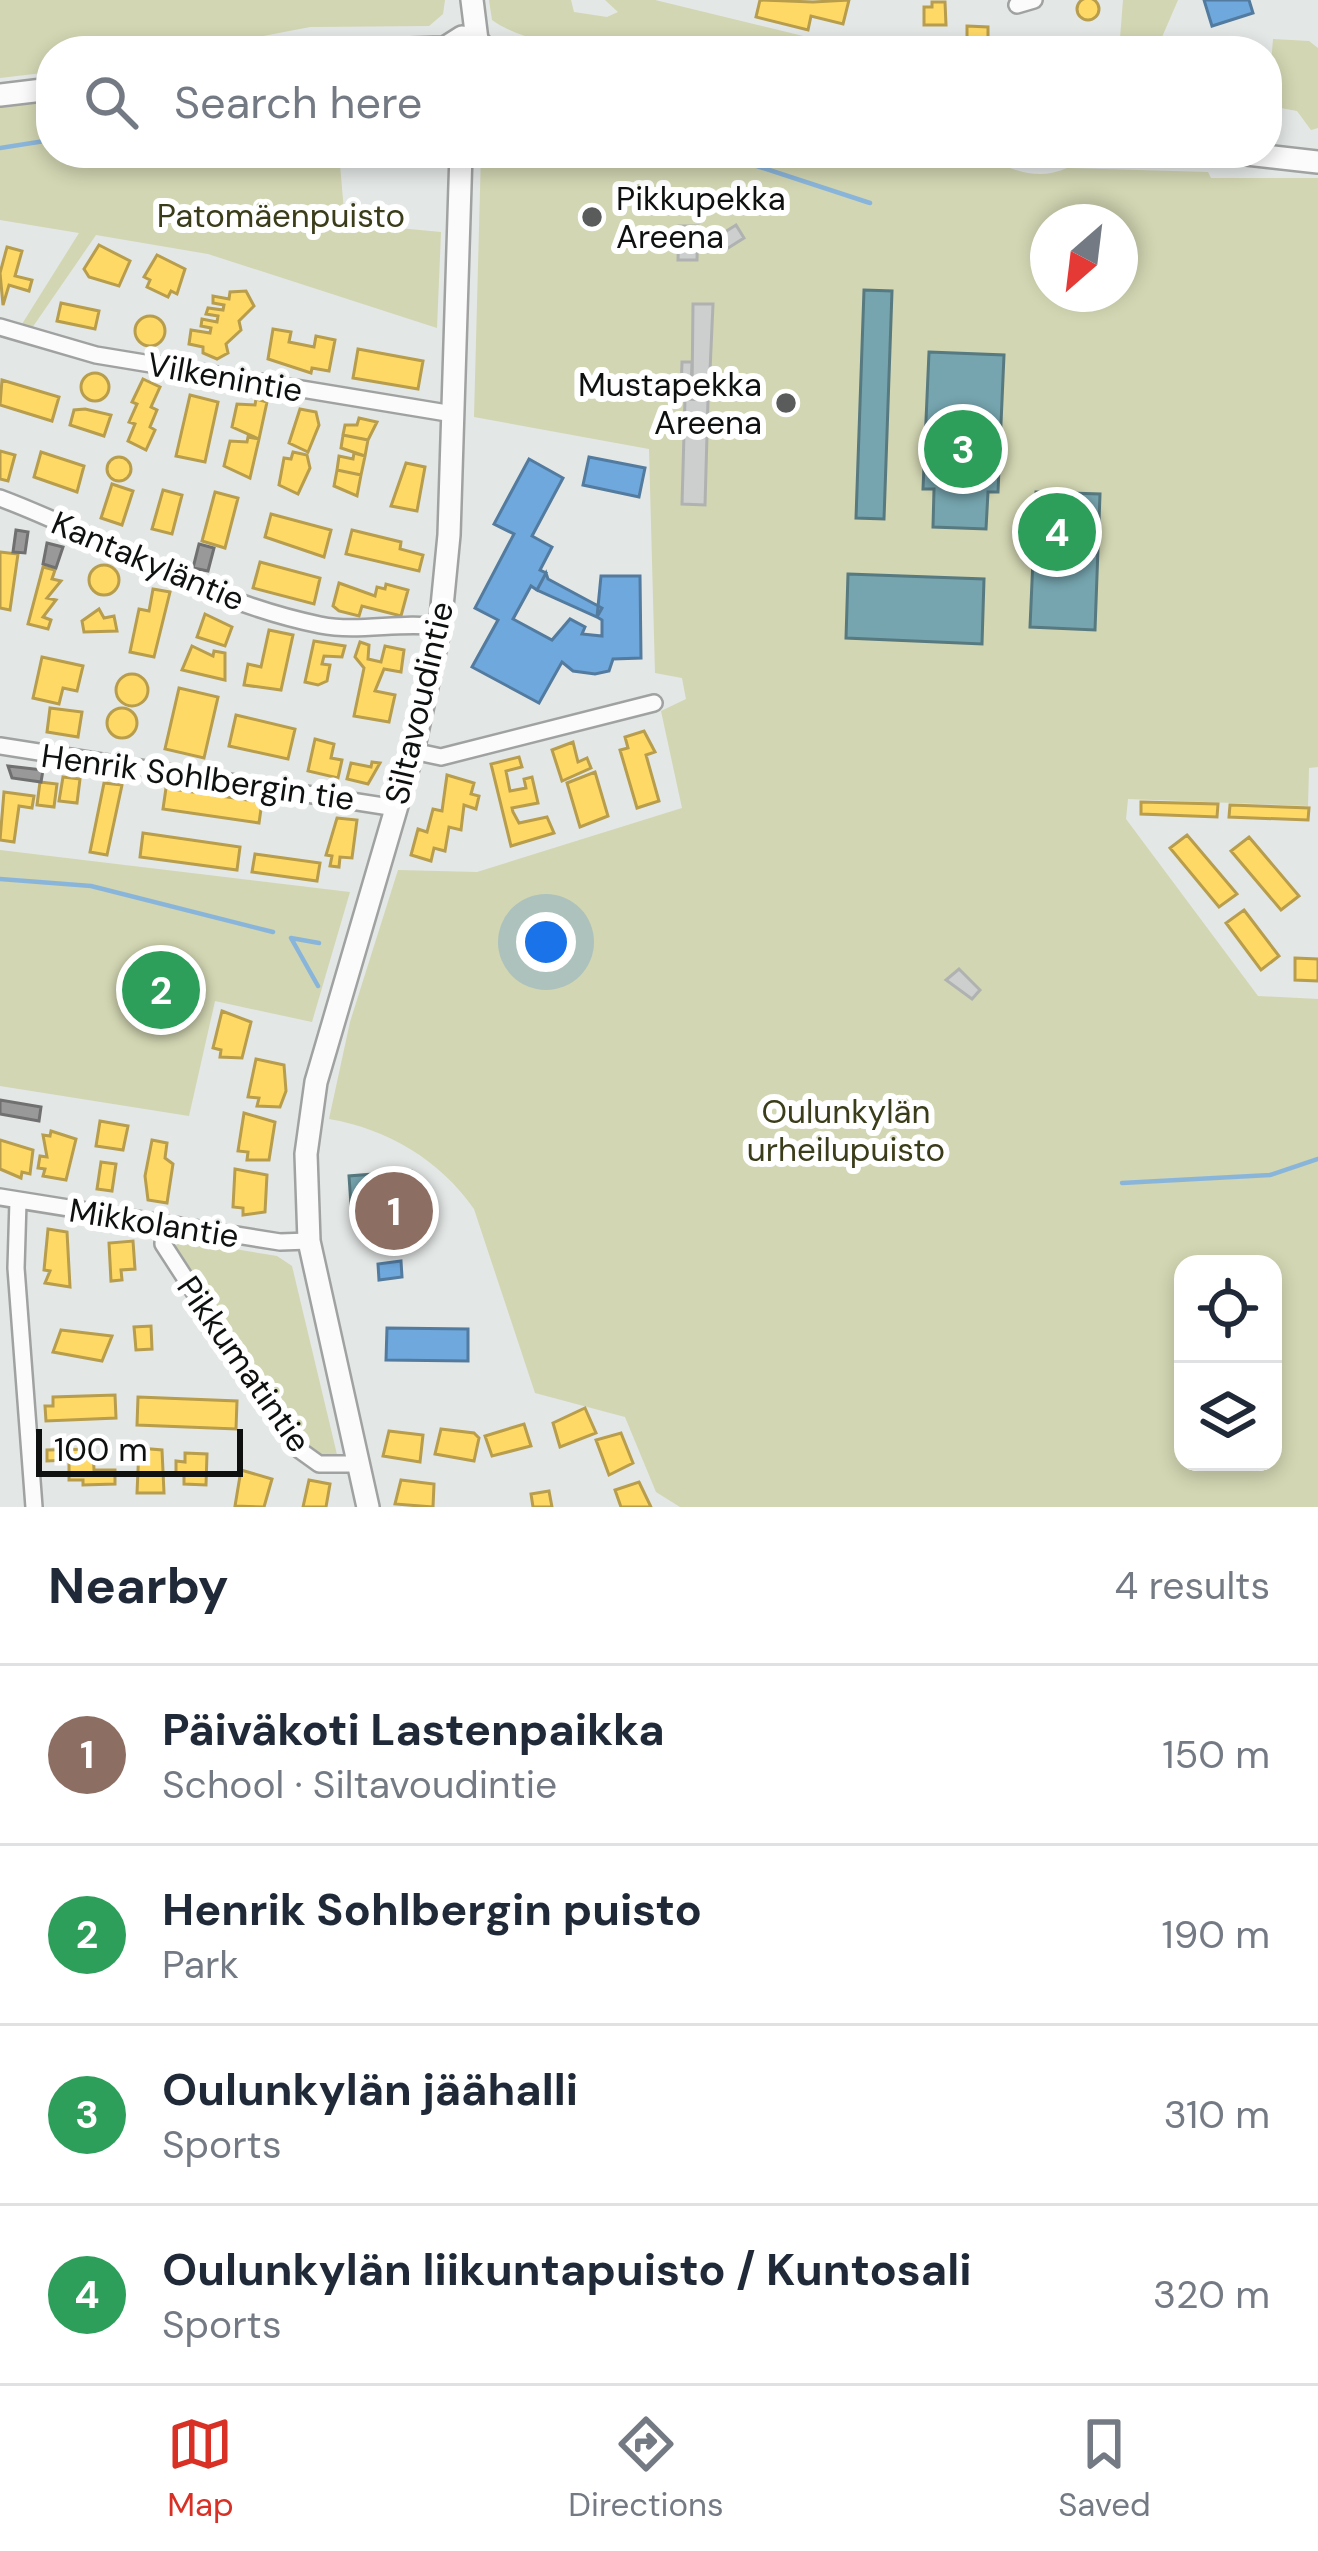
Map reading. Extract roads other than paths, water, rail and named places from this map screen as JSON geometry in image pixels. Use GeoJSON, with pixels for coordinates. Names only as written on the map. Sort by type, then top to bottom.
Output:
{"type":"FeatureCollection","features":[{"type":"Feature","properties":{"kind":"main road"},"geometry":{"type":"LineString","coordinates":[[460,36],[462,0]]}},
{"type":"Feature","properties":{"kind":"main road"},"geometry":{"type":"LineString","coordinates":[[463,36],[472,0]]}},
{"type":"Feature","properties":{"kind":"main road"},"geometry":{"type":"LineString","coordinates":[[0,95],[36,90]]}},
{"type":"Feature","properties":{"kind":"main road"},"geometry":{"type":"LineString","coordinates":[[1282,153],[1318,150]]}},
{"type":"Feature","properties":{"kind":"main road"},"geometry":{"type":"LineString","coordinates":[[1282,157],[1318,163]]}},
{"type":"Feature","properties":{"kind":"main road","name":"Siltavoudintie"},"geometry":{"type":"LineString","coordinates":[[368,1507],[309,1241],[306,1154],[316,1082],[413,752],[440,627],[461,168]]}},
{"type":"Feature","properties":{"kind":"street","name":"Vilkenintie"},"geometry":{"type":"LineString","coordinates":[[0,327],[96,355],[453,414]]}},
{"type":"Feature","properties":{"kind":"street","name":"Kantakyläntie"},"geometry":{"type":"LineString","coordinates":[[0,498],[135,562],[263,610],[348,629],[440,627]]}},
{"type":"Feature","properties":{"kind":"street"},"geometry":{"type":"LineString","coordinates":[[413,752],[441,757],[654,703]]}},
{"type":"Feature","properties":{"kind":"street","name":"Henrik Sohlbergin tie"},"geometry":{"type":"LineString","coordinates":[[0,746],[396,808]]}},
{"type":"Feature","properties":{"kind":"street","name":"Mikkolantie"},"geometry":{"type":"LineString","coordinates":[[0,1197],[280,1242],[309,1241]]}},
{"type":"Feature","properties":{"kind":"street"},"geometry":{"type":"LineString","coordinates":[[18,1201],[16,1268],[34,1507]]}},
{"type":"Feature","properties":{"kind":"street","name":"Pikkumatintie"},"geometry":{"type":"LineString","coordinates":[[164,1224],[163,1244],[294,1446],[319,1464],[358,1464]]}},
{"type":"Feature","properties":{"kind":"waterway"},"geometry":{"type":"LineString","coordinates":[[0,148],[36,142]]}},
{"type":"Feature","properties":{"kind":"waterway"},"geometry":{"type":"LineString","coordinates":[[763,168],[870,203]]}},
{"type":"Feature","properties":{"kind":"waterway"},"geometry":{"type":"LineString","coordinates":[[0,879],[91,886],[273,932]]}},
{"type":"Feature","properties":{"kind":"waterway"},"geometry":{"type":"LineString","coordinates":[[291,938],[318,986]]}},
{"type":"Feature","properties":{"kind":"waterway"},"geometry":{"type":"LineString","coordinates":[[291,938],[319,943]]}},
{"type":"Feature","properties":{"kind":"waterway"},"geometry":{"type":"LineString","coordinates":[[1122,1183],[1270,1175],[1318,1159]]}},
{"type":"Feature","properties":{"kind":"place","name":"Pikkupekka Areena"},"geometry":{"type":"Point","coordinates":[592,217]}},
{"type":"Feature","properties":{"kind":"place","name":"Mustapekka Areena"},"geometry":{"type":"Point","coordinates":[786,403]}},
{"type":"Feature","properties":{"kind":"place","name":"Oulunkylän jäähalli"},"geometry":{"type":"Point","coordinates":[963,449]}},
{"type":"Feature","properties":{"kind":"place","name":"Oulunkylän liikuntapuisto / Kuntosali"},"geometry":{"type":"Point","coordinates":[1057,532]}},
{"type":"Feature","properties":{"kind":"place","name":"Henrik Sohlbergin puisto"},"geometry":{"type":"Point","coordinates":[161,990]}},
{"type":"Feature","properties":{"kind":"place","name":"Päiväkoti Lastenpaikka"},"geometry":{"type":"Point","coordinates":[394,1211]}},
{"type":"Feature","properties":{"kind":"park label","name":"Patomäenpuisto"},"geometry":{"type":"Point","coordinates":[281,215]}},
{"type":"Feature","properties":{"kind":"park label","name":"Oulunkylän urheilupuisto"},"geometry":{"type":"Point","coordinates":[846,1130]}}]}
